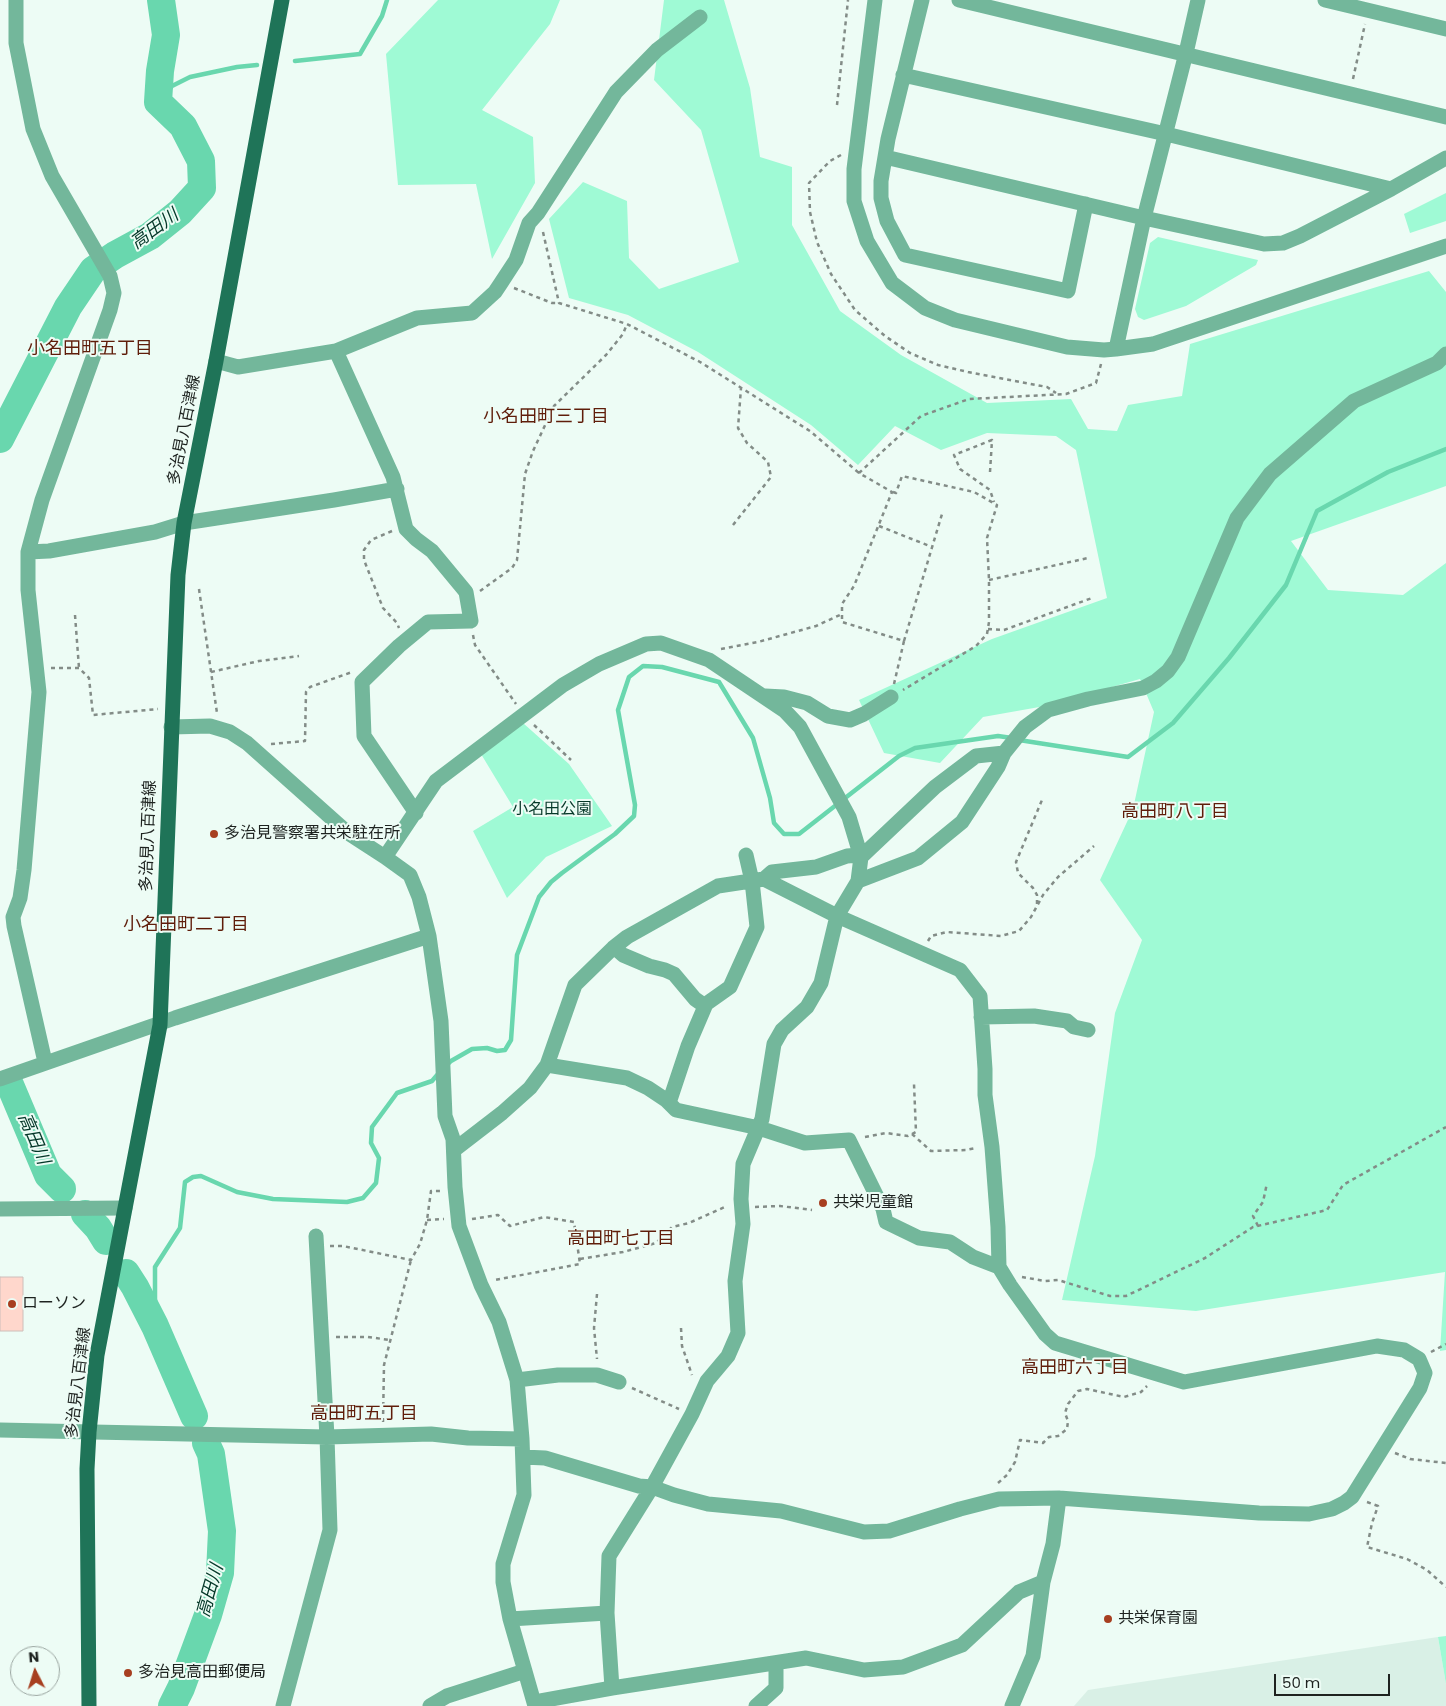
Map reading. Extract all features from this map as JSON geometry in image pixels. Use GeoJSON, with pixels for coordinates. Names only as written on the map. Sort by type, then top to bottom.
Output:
{"type":"FeatureCollection","features":[{"type":"Feature","properties":{"kind":"main road","name":"多治見八百津線"},"geometry":{"type":"LineString","coordinates":[[89,1706],[89,1432],[97,1355],[160,1025],[178,575],[184,523],[216,361],[282,0]]}},
{"type":"Feature","properties":{"kind":"street"},"geometry":{"type":"LineString","coordinates":[[16,0],[16,43],[33,129],[52,176],[110,276],[114,293],[110,310],[45,491],[28,552],[28,590],[39,692],[24,870],[20,898],[14,917],[14,926],[45,1062]]}},
{"type":"Feature","properties":{"kind":"street"},"geometry":{"type":"LineString","coordinates":[[875,0],[854,169],[854,201],[867,241],[892,283],[925,308],[954,320],[1067,347],[1110,350],[1153,344],[1446,246]]}},
{"type":"Feature","properties":{"kind":"street"},"geometry":{"type":"LineString","coordinates":[[922,0],[903,75],[881,181],[881,198],[887,221],[905,255],[1068,291],[1086,204]]}},
{"type":"Feature","properties":{"kind":"street"},"geometry":{"type":"LineString","coordinates":[[959,0],[1446,117]]}},
{"type":"Feature","properties":{"kind":"street"},"geometry":{"type":"LineString","coordinates":[[1110,350],[1166,134],[1198,0]]}},
{"type":"Feature","properties":{"kind":"street"},"geometry":{"type":"LineString","coordinates":[[1325,0],[1446,29]]}},
{"type":"Feature","properties":{"kind":"street"},"geometry":{"type":"LineString","coordinates":[[216,361],[238,367],[336,351],[417,318],[472,313],[495,292],[516,260],[529,223],[538,213],[616,92],[657,50],[700,18]]}},
{"type":"Feature","properties":{"kind":"street"},"geometry":{"type":"LineString","coordinates":[[903,75],[1166,134],[1391,190]]}},
{"type":"Feature","properties":{"kind":"street"},"geometry":{"type":"LineString","coordinates":[[885,157],[1144,218],[1264,244],[1283,243],[1300,236],[1391,190],[1446,158]]}},
{"type":"Feature","properties":{"kind":"street"},"geometry":{"type":"LineString","coordinates":[[336,351],[393,477],[406,529],[416,540],[432,550],[466,592],[468,600],[471,621],[428,622],[362,682],[364,736],[416,813]]}},
{"type":"Feature","properties":{"kind":"street"},"geometry":{"type":"LineString","coordinates":[[858,881],[918,858],[962,822],[998,767],[1006,750],[1023,730],[1048,710],[1088,699],[1144,688],[1168,671],[1178,657],[1237,518],[1270,474],[1354,401],[1437,363],[1446,354]]}},
{"type":"Feature","properties":{"kind":"street"},"geometry":{"type":"LineString","coordinates":[[28,552],[156,532],[184,523],[295,507],[397,489]]}},
{"type":"Feature","properties":{"kind":"street"},"geometry":{"type":"LineString","coordinates":[[385,857],[436,781],[563,685],[599,664],[646,644],[661,643],[709,660],[765,696],[785,711],[800,727],[845,811],[860,856],[858,881],[837,916],[822,983],[806,1007],[782,1030],[774,1044],[762,1119],[743,1164],[741,1204],[743,1224],[735,1281],[738,1333],[728,1356],[707,1381],[692,1414],[652,1487],[609,1556],[607,1613],[612,1688]]}},
{"type":"Feature","properties":{"kind":"street"},"geometry":{"type":"LineString","coordinates":[[765,696],[784,697],[807,703],[828,716],[850,720],[864,714],[891,697]]}},
{"type":"Feature","properties":{"kind":"street"},"geometry":{"type":"LineString","coordinates":[[171,727],[210,726],[230,732],[254,750],[348,834],[410,875],[419,897],[429,936],[441,1021],[445,1116],[453,1139],[458,1226],[481,1285],[499,1322],[516,1380],[522,1439],[524,1495],[503,1564],[503,1582],[510,1619],[535,1704],[612,1688],[806,1658],[864,1670],[904,1667],[962,1645],[1019,1592],[1043,1582]]}},
{"type":"Feature","properties":{"kind":"street"},"geometry":{"type":"LineString","coordinates":[[454,1150],[502,1113],[530,1088],[547,1065],[575,985],[614,947],[628,937],[718,886],[758,880],[772,872],[816,867],[847,856],[860,856],[935,787],[976,756],[1006,750]]}},
{"type":"Feature","properties":{"kind":"street"},"geometry":{"type":"LineString","coordinates":[[669,1103],[688,1046],[705,1006],[730,987],[757,927],[758,880],[746,855]]}},
{"type":"Feature","properties":{"kind":"street"},"geometry":{"type":"LineString","coordinates":[[758,880],[960,970],[980,996],[985,1095],[992,1147],[1001,1271]]}},
{"type":"Feature","properties":{"kind":"street"},"geometry":{"type":"LineString","coordinates":[[0,1079],[45,1062],[160,1025],[175,1018],[429,936]]}},
{"type":"Feature","properties":{"kind":"street"},"geometry":{"type":"LineString","coordinates":[[614,947],[623,955],[674,974],[695,999],[705,1006]]}},
{"type":"Feature","properties":{"kind":"street"},"geometry":{"type":"LineString","coordinates":[[981,1017],[1034,1016],[1067,1021],[1074,1026],[1088,1030]]}},
{"type":"Feature","properties":{"kind":"street"},"geometry":{"type":"LineString","coordinates":[[523,1457],[545,1458],[639,1486],[652,1487],[674,1496],[708,1504],[781,1511],[864,1532],[890,1531],[999,1499],[1059,1498],[1259,1513],[1309,1514],[1332,1509],[1352,1497],[1420,1388],[1425,1373],[1419,1358],[1404,1350],[1377,1346],[1184,1382],[1055,1343],[1045,1334],[1001,1271],[973,1257],[950,1242],[919,1238],[886,1222],[883,1209],[849,1140],[805,1143],[759,1128],[676,1110],[648,1088],[627,1078],[547,1065]]}},
{"type":"Feature","properties":{"kind":"street"},"geometry":{"type":"LineString","coordinates":[[0,1209],[125,1208]]}},
{"type":"Feature","properties":{"kind":"street"},"geometry":{"type":"LineString","coordinates":[[283,1706],[330,1530],[317,1241]]}},
{"type":"Feature","properties":{"kind":"street"},"geometry":{"type":"LineString","coordinates":[[516,1380],[558,1375],[600,1376],[619,1382]]}},
{"type":"Feature","properties":{"kind":"street"},"geometry":{"type":"LineString","coordinates":[[0,1430],[327,1437],[430,1434],[468,1438],[522,1439]]}},
{"type":"Feature","properties":{"kind":"street"},"geometry":{"type":"LineString","coordinates":[[1012,1706],[1033,1656],[1043,1582],[1053,1544],[1059,1498]]}},
{"type":"Feature","properties":{"kind":"street"},"geometry":{"type":"LineString","coordinates":[[510,1619],[607,1613]]}},
{"type":"Feature","properties":{"kind":"street"},"geometry":{"type":"LineString","coordinates":[[756,1706],[776,1688],[776,1664]]}},
{"type":"Feature","properties":{"kind":"street"},"geometry":{"type":"LineString","coordinates":[[430,1706],[447,1696],[525,1671]]}},
{"type":"Feature","properties":{"kind":"path"},"geometry":{"type":"LineString","coordinates":[[837,105],[848,0]]}},
{"type":"Feature","properties":{"kind":"path"},"geometry":{"type":"LineString","coordinates":[[1350,93],[1368,10]]}},
{"type":"Feature","properties":{"kind":"path"},"geometry":{"type":"LineString","coordinates":[[538,213],[559,303]]}},
{"type":"Feature","properties":{"kind":"path"},"geometry":{"type":"LineString","coordinates":[[501,283],[552,303],[559,303],[628,324],[700,362],[810,431],[859,473],[892,492],[896,493],[902,476],[974,492],[995,504]]}},
{"type":"Feature","properties":{"kind":"path"},"geometry":{"type":"LineString","coordinates":[[468,600],[512,568],[518,560],[525,474],[533,451],[554,406],[606,355],[623,334],[628,324]]}},
{"type":"Feature","properties":{"kind":"path"},"geometry":{"type":"LineString","coordinates":[[859,473],[921,416],[969,399],[1066,394],[1096,383],[1110,350]]}},
{"type":"Feature","properties":{"kind":"path"},"geometry":{"type":"LineString","coordinates":[[733,525],[772,477],[768,462],[747,443],[738,428],[741,388]]}},
{"type":"Feature","properties":{"kind":"path"},"geometry":{"type":"LineString","coordinates":[[891,697],[976,646],[987,634],[989,580],[986,538],[997,505],[990,490],[960,469],[954,456],[992,440],[990,472]]}},
{"type":"Feature","properties":{"kind":"path"},"geometry":{"type":"LineString","coordinates":[[892,492],[854,586],[842,604],[842,622],[904,641]]}},
{"type":"Feature","properties":{"kind":"path"},"geometry":{"type":"LineString","coordinates":[[891,697],[904,641],[942,514]]}},
{"type":"Feature","properties":{"kind":"path"},"geometry":{"type":"LineString","coordinates":[[405,525],[371,540],[364,550],[364,560],[383,608],[397,623],[405,641]]}},
{"type":"Feature","properties":{"kind":"path"},"geometry":{"type":"LineString","coordinates":[[879,526],[932,547]]}},
{"type":"Feature","properties":{"kind":"path"},"geometry":{"type":"LineString","coordinates":[[989,580],[1088,558]]}},
{"type":"Feature","properties":{"kind":"path"},"geometry":{"type":"LineString","coordinates":[[198,589],[220,729]]}},
{"type":"Feature","properties":{"kind":"path"},"geometry":{"type":"LineString","coordinates":[[988,629],[1004,630],[1092,598]]}},
{"type":"Feature","properties":{"kind":"path"},"geometry":{"type":"LineString","coordinates":[[74,614],[79,668],[89,678],[93,715],[172,707]]}},
{"type":"Feature","properties":{"kind":"path"},"geometry":{"type":"LineString","coordinates":[[718,650],[758,642],[816,626],[842,614]]}},
{"type":"Feature","properties":{"kind":"path"},"geometry":{"type":"LineString","coordinates":[[471,621],[474,644],[523,715],[570,760]]}},
{"type":"Feature","properties":{"kind":"path"},"geometry":{"type":"LineString","coordinates":[[211,672],[259,661],[299,656]]}},
{"type":"Feature","properties":{"kind":"path"},"geometry":{"type":"LineString","coordinates":[[37,668],[79,668]]}},
{"type":"Feature","properties":{"kind":"path"},"geometry":{"type":"LineString","coordinates":[[254,750],[260,746],[305,741],[306,692],[310,687],[348,672],[372,674]]}},
{"type":"Feature","properties":{"kind":"path"},"geometry":{"type":"LineString","coordinates":[[1037,906],[1037,895],[1018,873],[1016,862],[1042,800]]}},
{"type":"Feature","properties":{"kind":"path"},"geometry":{"type":"LineString","coordinates":[[921,953],[931,936],[947,932],[1001,936],[1019,930],[1031,917],[1043,895],[1058,877],[1094,846]]}},
{"type":"Feature","properties":{"kind":"path"},"geometry":{"type":"LineString","coordinates":[[849,1140],[886,1134],[908,1136],[916,1132],[914,1084]]}},
{"type":"Feature","properties":{"kind":"path"},"geometry":{"type":"LineString","coordinates":[[1001,1271],[1045,1280],[1058,1280],[1110,1296],[1126,1296],[1205,1258],[1254,1227],[1326,1210],[1343,1185],[1446,1127]]}},
{"type":"Feature","properties":{"kind":"path"},"geometry":{"type":"LineString","coordinates":[[912,1134],[931,1151],[966,1150],[981,1146],[992,1147]]}},
{"type":"Feature","properties":{"kind":"path"},"geometry":{"type":"LineString","coordinates":[[1258,1226],[1253,1216],[1263,1202],[1267,1183]]}},
{"type":"Feature","properties":{"kind":"path"},"geometry":{"type":"LineString","coordinates":[[383,1436],[384,1365],[412,1260],[420,1244],[427,1220],[432,1191],[455,1190]]}},
{"type":"Feature","properties":{"kind":"path"},"geometry":{"type":"LineString","coordinates":[[580,1259],[623,1252],[656,1243],[672,1226],[689,1224],[741,1204],[812,1210]]}},
{"type":"Feature","properties":{"kind":"path"},"geometry":{"type":"LineString","coordinates":[[427,1220],[450,1219],[458,1221],[498,1215],[510,1226],[544,1217],[574,1222],[580,1264],[500,1278],[481,1285]]}},
{"type":"Feature","properties":{"kind":"path"},"geometry":{"type":"LineString","coordinates":[[317,1241],[412,1260]]}},
{"type":"Feature","properties":{"kind":"path"},"geometry":{"type":"LineString","coordinates":[[597,1294],[594,1328],[600,1376]]}},
{"type":"Feature","properties":{"kind":"path"},"geometry":{"type":"LineString","coordinates":[[681,1328],[682,1346],[699,1398]]}},
{"type":"Feature","properties":{"kind":"path"},"geometry":{"type":"LineString","coordinates":[[322,1337],[368,1337],[391,1340]]}},
{"type":"Feature","properties":{"kind":"path"},"geometry":{"type":"LineString","coordinates":[[996,1484],[1007,1475],[1015,1462],[1020,1440],[1043,1443],[1049,1437],[1058,1436],[1067,1429],[1066,1413],[1068,1404],[1078,1391],[1087,1389],[1124,1397],[1141,1392],[1160,1375]]}},
{"type":"Feature","properties":{"kind":"path"},"geometry":{"type":"LineString","coordinates":[[619,1382],[692,1414]]}},
{"type":"Feature","properties":{"kind":"path"},"geometry":{"type":"LineString","coordinates":[[1382,1448],[1410,1459],[1446,1463]]}},
{"type":"Feature","properties":{"kind":"path"},"geometry":{"type":"LineString","coordinates":[[1352,1497],[1378,1506],[1372,1523],[1368,1547],[1407,1559],[1426,1570],[1446,1587]]}},
{"type":"Feature","properties":{"kind":"shaded area"},"geometry":{"type":"Polygon","coordinates":[[[1438,1637],[1446,1684],[1446,1706],[1074,1706],[1088,1690],[1438,1637]]]}},
{"type":"Feature","properties":{"kind":"green space"},"geometry":{"type":"Polygon","coordinates":[[[438,0],[560,0],[550,24],[482,110],[533,137],[535,183],[492,259],[476,184],[398,185],[386,54],[438,0]]]}},
{"type":"Feature","properties":{"kind":"green space"},"geometry":{"type":"Polygon","coordinates":[[[664,0],[724,0],[750,88],[760,157],[792,167],[792,225],[840,311],[901,355],[987,403],[1071,399],[1088,429],[1117,431],[1128,405],[1182,396],[1190,344],[1429,271],[1446,292],[1446,486],[1291,541],[1328,590],[1403,595],[1446,563],[1446,1350],[1440,1351],[1445,1272],[1196,1311],[1062,1300],[1095,1156],[1115,1013],[1142,940],[1100,880],[1133,809],[1154,712],[1140,679],[1045,706],[983,717],[940,763],[884,753],[859,700],[992,639],[1107,598],[1076,450],[1056,436],[987,433],[941,450],[895,426],[858,465],[811,425],[698,352],[628,315],[569,298],[549,219],[583,182],[627,201],[629,258],[659,289],[739,262],[701,130],[654,80],[664,0]]]}},
{"type":"Feature","properties":{"kind":"green space"},"geometry":{"type":"Polygon","coordinates":[[[1446,193],[1446,221],[1410,233],[1404,214],[1446,193]]]}},
{"type":"Feature","properties":{"kind":"green space"},"geometry":{"type":"Polygon","coordinates":[[[1158,237],[1258,260],[1256,265],[1186,306],[1144,320],[1138,317],[1135,309],[1150,243],[1158,237]]]}},
{"type":"Feature","properties":{"kind":"green space","name":"小名田公園"},"geometry":{"type":"Polygon","coordinates":[[[523,723],[569,764],[612,826],[546,857],[507,898],[473,831],[513,807],[481,754],[523,723]]]}},
{"type":"Feature","properties":{"kind":"green space"},"geometry":{"type":"Polygon","coordinates":[[[1446,1636],[1446,1684],[1438,1637],[1446,1636]]]}},
{"type":"Feature","properties":{"kind":"building","name":"ローソン"},"geometry":{"type":"Polygon","coordinates":[[[0,1277],[23,1277],[23,1331],[0,1331],[0,1277]]]}},
{"type":"Feature","properties":{"kind":"waterway","name":"高田川"},"geometry":{"type":"LineString","coordinates":[[0,439],[68,307],[93,270],[115,255],[150,236],[180,212],[202,188],[201,161],[183,126],[158,102],[160,71],[166,35],[161,0]]}},
{"type":"Feature","properties":{"kind":"waterway"},"geometry":{"type":"LineString","coordinates":[[295,61],[360,54],[382,16],[387,0]]}},
{"type":"Feature","properties":{"kind":"waterway"},"geometry":{"type":"LineString","coordinates":[[158,102],[172,86],[190,77],[237,67],[257,65]]}},
{"type":"Feature","properties":{"kind":"waterway"},"geometry":{"type":"LineString","coordinates":[[1019,740],[1128,757],[1173,723],[1229,658],[1286,585],[1317,511],[1388,472],[1446,449]]}},
{"type":"Feature","properties":{"kind":"waterway"},"geometry":{"type":"LineString","coordinates":[[447,1065],[472,1049],[505,1050],[511,1040],[517,955],[539,897],[551,882],[615,834],[634,816],[635,805],[618,710],[629,677],[643,666],[662,667],[719,682],[753,738],[770,798],[774,823],[784,834],[799,834],[899,756],[915,748],[998,736],[1012,738]]}},
{"type":"Feature","properties":{"kind":"waterway"},"geometry":{"type":"LineString","coordinates":[[155,1326],[155,1267],[180,1228],[185,1182],[193,1177],[201,1176],[237,1192],[273,1199],[347,1202],[363,1198],[376,1183],[379,1158],[371,1143],[372,1127],[397,1093],[432,1081],[438,1074]]}},
{"type":"Feature","properties":{"kind":"waterway","name":"高田川"},"geometry":{"type":"LineString","coordinates":[[10,1085],[48,1175],[62,1189]]}},
{"type":"Feature","properties":{"kind":"waterway","name":"高田川"},"geometry":{"type":"LineString","coordinates":[[85,1214],[98,1228],[106,1241]]}},
{"type":"Feature","properties":{"kind":"waterway","name":"高田川"},"geometry":{"type":"LineString","coordinates":[[126,1273],[155,1326],[194,1416]]}},
{"type":"Feature","properties":{"kind":"waterway","name":"高田川"},"geometry":{"type":"LineString","coordinates":[[172,1706],[181,1688],[208,1615],[220,1573],[222,1531],[211,1454],[206,1443]]}},
{"type":"Feature","properties":{"kind":"place","name":"多治見警察署共栄駐在所"},"geometry":{"type":"Point","coordinates":[214,834]}},
{"type":"Feature","properties":{"kind":"place","name":"共栄児童館"},"geometry":{"type":"Point","coordinates":[823,1203]}},
{"type":"Feature","properties":{"kind":"place","name":"ローソン"},"geometry":{"type":"Point","coordinates":[12,1304]}},
{"type":"Feature","properties":{"kind":"place","name":"共栄保育園"},"geometry":{"type":"Point","coordinates":[1108,1619]}},
{"type":"Feature","properties":{"kind":"place","name":"多治見高田郵便局"},"geometry":{"type":"Point","coordinates":[128,1673]}},
{"type":"Feature","properties":{"kind":"district","name":"小名田町五丁目"},"geometry":{"type":"Point","coordinates":[90,349]}},
{"type":"Feature","properties":{"kind":"district","name":"小名田町三丁目"},"geometry":{"type":"Point","coordinates":[546,417]}},
{"type":"Feature","properties":{"kind":"district","name":"高田町八丁目"},"geometry":{"type":"Point","coordinates":[1175,812]}},
{"type":"Feature","properties":{"kind":"district","name":"小名田町二丁目"},"geometry":{"type":"Point","coordinates":[186,925]}},
{"type":"Feature","properties":{"kind":"district","name":"高田町七丁目"},"geometry":{"type":"Point","coordinates":[621,1239]}},
{"type":"Feature","properties":{"kind":"district","name":"高田町六丁目"},"geometry":{"type":"Point","coordinates":[1075,1368]}},
{"type":"Feature","properties":{"kind":"district","name":"高田町五丁目"},"geometry":{"type":"Point","coordinates":[364,1414]}}]}
